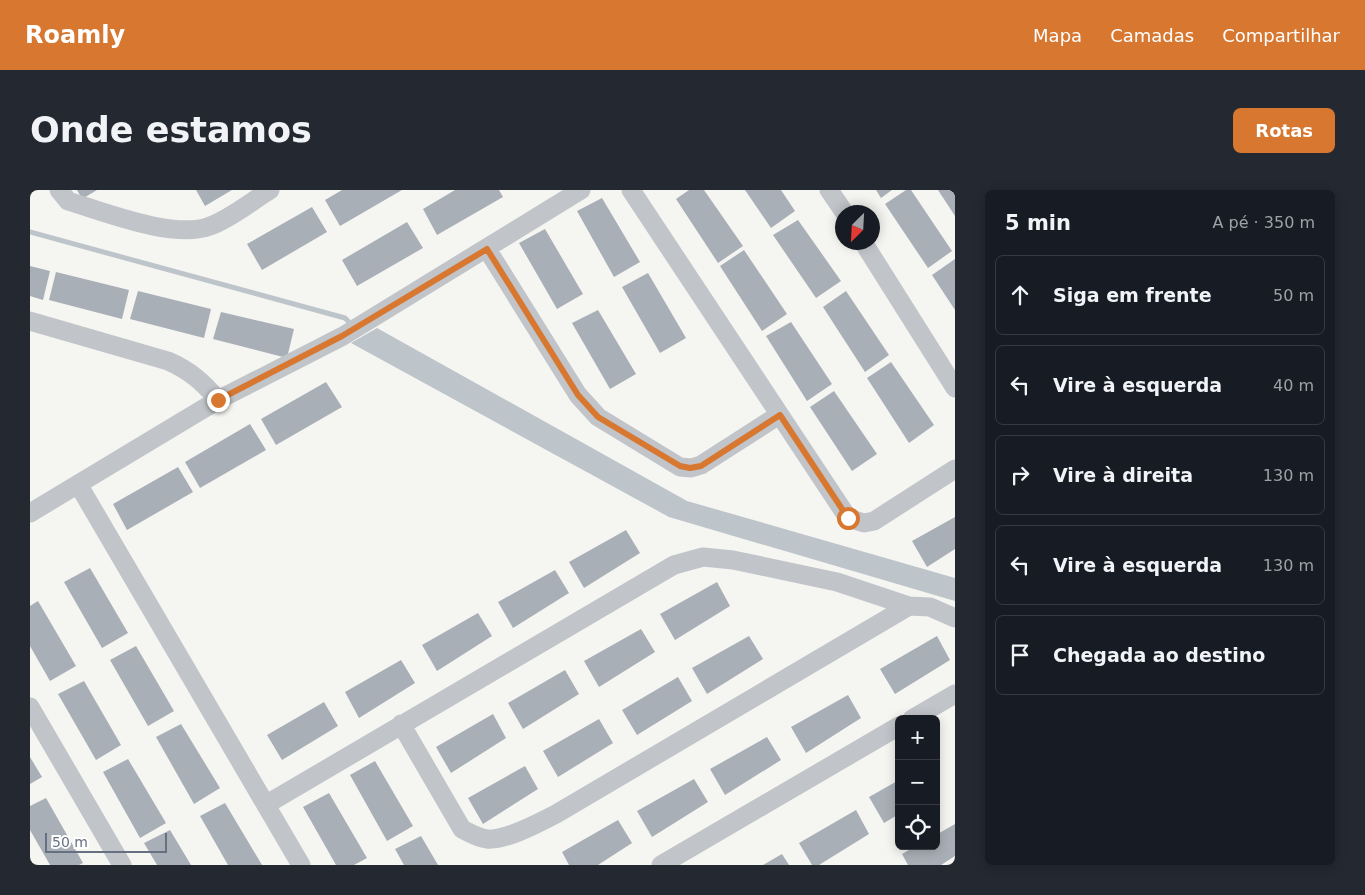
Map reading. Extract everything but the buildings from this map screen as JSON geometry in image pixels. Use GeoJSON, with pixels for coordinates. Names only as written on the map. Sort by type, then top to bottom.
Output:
{"type":"FeatureCollection","features":[{"type":"Feature","properties":{"kind":"street"},"geometry":{"type":"LineString","coordinates":[[59,190],[68,201],[166,229],[189,230],[210,226],[270,190]]}},
{"type":"Feature","properties":{"kind":"street"},"geometry":{"type":"LineString","coordinates":[[30,513],[218,400],[342,336],[581,190]]}},
{"type":"Feature","properties":{"kind":"street"},"geometry":{"type":"LineString","coordinates":[[631,190],[848,518],[854,522],[874,521],[955,469]]}},
{"type":"Feature","properties":{"kind":"street"},"geometry":{"type":"LineString","coordinates":[[829,190],[839,205]]}},
{"type":"Feature","properties":{"kind":"street"},"geometry":{"type":"LineString","coordinates":[[487,249],[578,395],[598,417],[680,466],[690,468],[701,466],[780,415]]}},
{"type":"Feature","properties":{"kind":"street"},"geometry":{"type":"LineString","coordinates":[[868,250],[955,388]]}},
{"type":"Feature","properties":{"kind":"street"},"geometry":{"type":"LineString","coordinates":[[33,324],[168,361],[188,370],[218,400]]}},
{"type":"Feature","properties":{"kind":"street"},"geometry":{"type":"LineString","coordinates":[[78,484],[301,865]]}},
{"type":"Feature","properties":{"kind":"street"},"geometry":{"type":"LineString","coordinates":[[267,804],[674,565],[703,557],[733,560],[837,582],[909,606],[930,607],[955,618]]}},
{"type":"Feature","properties":{"kind":"street"},"geometry":{"type":"LineString","coordinates":[[401,724],[462,829],[489,840],[523,831],[556,814],[909,606]]}},
{"type":"Feature","properties":{"kind":"street"},"geometry":{"type":"LineString","coordinates":[[919,715],[955,694]]}},
{"type":"Feature","properties":{"kind":"street"},"geometry":{"type":"LineString","coordinates":[[30,707],[122,865]]}},
{"type":"Feature","properties":{"kind":"street"},"geometry":{"type":"LineString","coordinates":[[661,865],[895,728]]}},
{"type":"Feature","properties":{"kind":"shaded area"},"geometry":{"type":"Polygon","coordinates":[[[377,328],[687,501],[955,578],[955,601],[669,517],[351,343],[377,328]]]}},
{"type":"Feature","properties":{"kind":"waterway"},"geometry":{"type":"LineString","coordinates":[[30,232],[345,318],[352,325]]}},
{"type":"Feature","properties":{"kind":"route"},"geometry":{"type":"LineString","coordinates":[[218,400],[342,336],[487,249],[578,395],[598,417],[680,466],[690,468],[701,466],[780,415],[848,518]]}}]}
